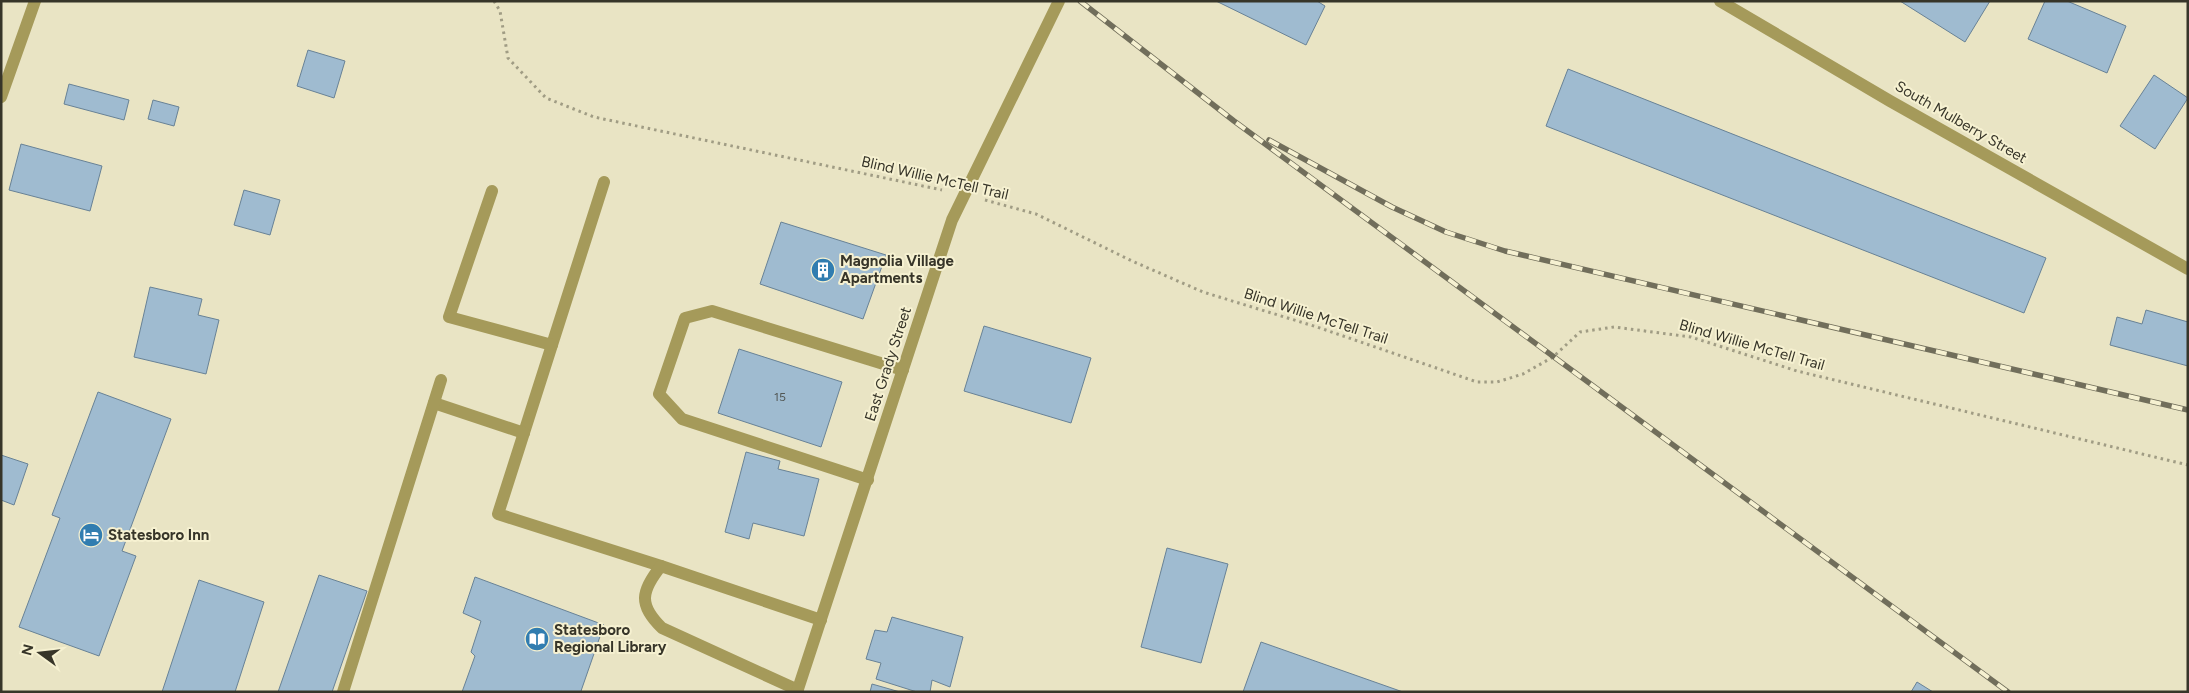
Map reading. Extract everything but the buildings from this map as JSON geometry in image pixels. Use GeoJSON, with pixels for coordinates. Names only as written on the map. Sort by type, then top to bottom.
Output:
{"type":"FeatureCollection","features":[{"type":"Feature","properties":{"kind":"street"},"geometry":{"type":"LineString","coordinates":[[1,97],[35,1]]}},
{"type":"Feature","properties":{"kind":"street","name":"East Grady Street"},"geometry":{"type":"LineString","coordinates":[[798,691],[952,220],[1059,1]]}},
{"type":"Feature","properties":{"kind":"street","name":"South Mulberry Street"},"geometry":{"type":"LineString","coordinates":[[1720,1],[1898,106],[2188,269]]}},
{"type":"Feature","properties":{"kind":"street"},"geometry":{"type":"LineString","coordinates":[[604,182],[498,514],[821,620]]}},
{"type":"Feature","properties":{"kind":"street"},"geometry":{"type":"LineString","coordinates":[[492,191],[449,317],[552,345]]}},
{"type":"Feature","properties":{"kind":"street"},"geometry":{"type":"LineString","coordinates":[[868,480],[682,419],[659,394],[685,318],[712,311],[903,370]]}},
{"type":"Feature","properties":{"kind":"street"},"geometry":{"type":"LineString","coordinates":[[344,692],[441,380]]}},
{"type":"Feature","properties":{"kind":"street"},"geometry":{"type":"LineString","coordinates":[[434,403],[524,433]]}},
{"type":"Feature","properties":{"kind":"street"},"geometry":{"type":"LineString","coordinates":[[661,566],[649,580],[644,599],[649,615],[662,628],[694,640],[798,691]]}},
{"type":"Feature","properties":{"kind":"path","name":"Blind Willie McTell Trail"},"geometry":{"type":"LineString","coordinates":[[494,1],[500,11],[508,58],[546,98],[594,117],[965,195],[1036,214],[1115,254],[1203,292],[1477,382],[1497,382],[1524,374],[1553,357],[1580,332],[1614,326],[1692,337],[1797,371],[2188,465]]}},
{"type":"Feature","properties":{"kind":"railway"},"geometry":{"type":"LineString","coordinates":[[1080,1],[1234,121],[2008,692]]}},
{"type":"Feature","properties":{"kind":"railway"},"geometry":{"type":"LineString","coordinates":[[1269,140],[1392,207],[1446,232],[1505,251],[2188,410]]}},
{"type":"Feature","properties":{"kind":"place","name":"Magnolia Village Apartments"},"geometry":{"type":"Point","coordinates":[823,270]}},
{"type":"Feature","properties":{"kind":"place","name":"Statesboro Inn"},"geometry":{"type":"Point","coordinates":[91,535]}},
{"type":"Feature","properties":{"kind":"place","name":"Statesboro Regional Library"},"geometry":{"type":"Point","coordinates":[537,639]}}]}
